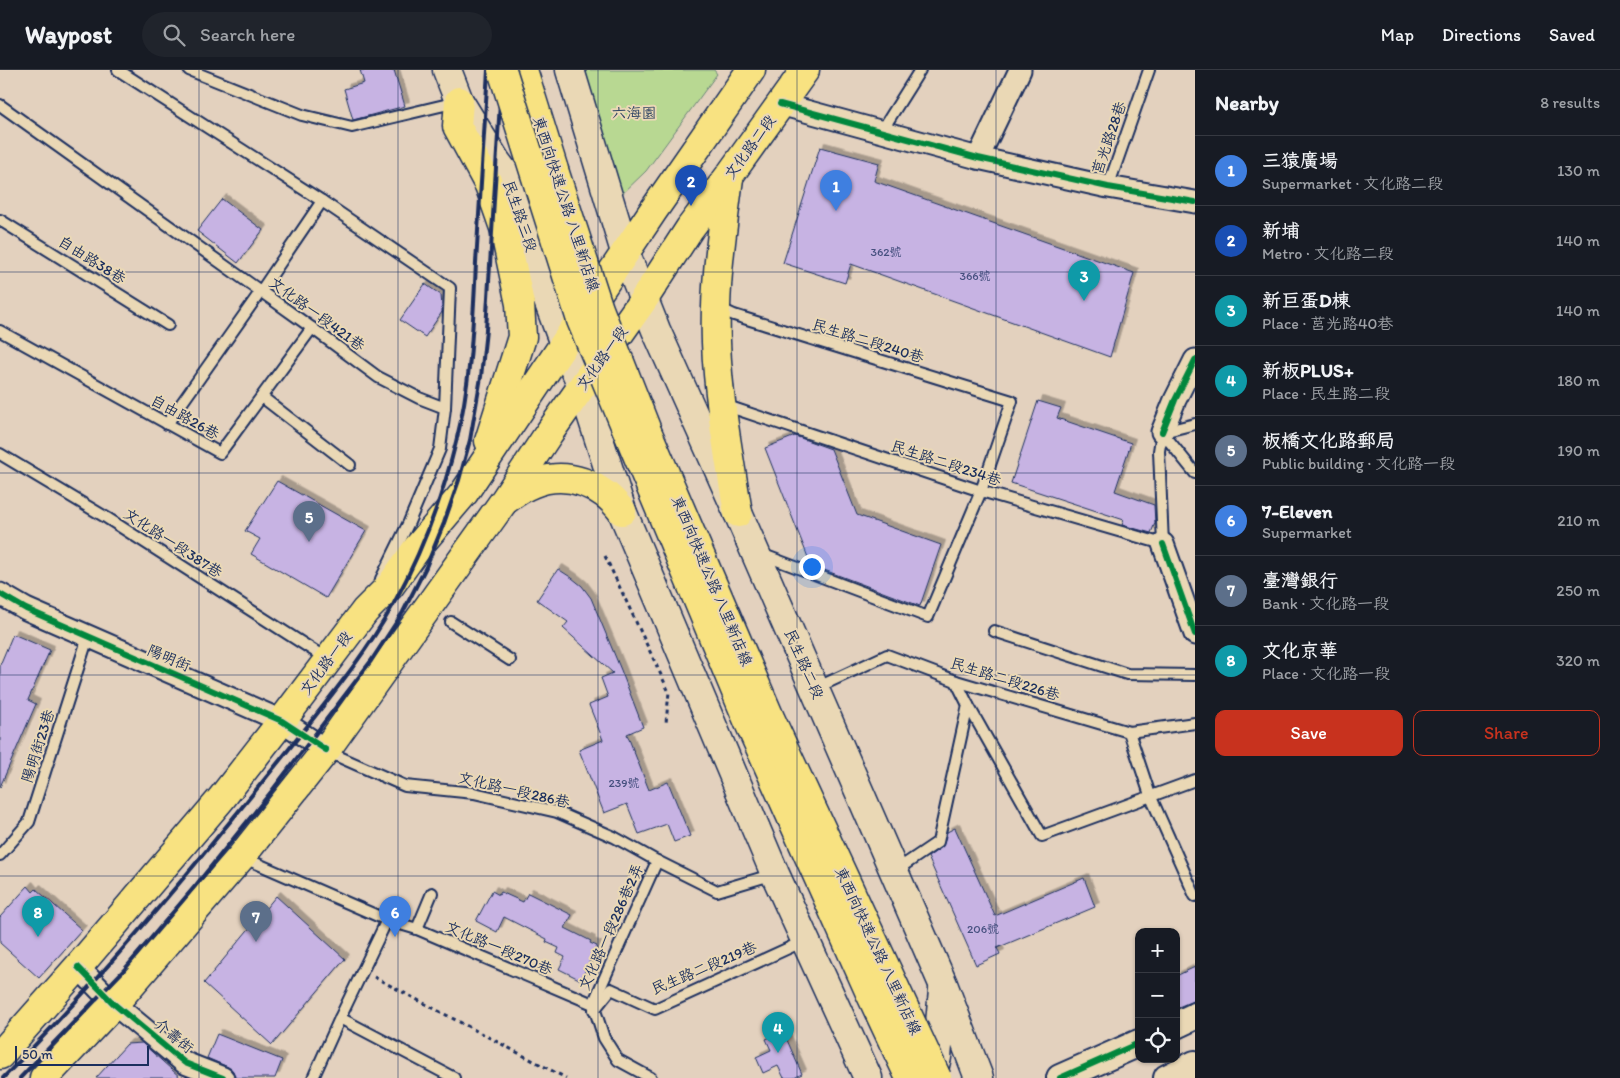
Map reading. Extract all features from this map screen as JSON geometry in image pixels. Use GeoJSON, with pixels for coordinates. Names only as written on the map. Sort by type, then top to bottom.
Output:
{"type":"FeatureCollection","features":[{"type":"Feature","properties":{"kind":"main road","name":"民生路三段"},"geometry":{"type":"LineString","coordinates":[[447,70],[459,101],[510,180],[544,290],[564,344]]}},
{"type":"Feature","properties":{"kind":"main road","name":"東西向快速公路 八里新店線"},"geometry":{"type":"LineString","coordinates":[[502,70],[581,320],[749,723],[910,1078]]}},
{"type":"Feature","properties":{"kind":"main road","name":"東西向快速公路 八里新店線"},"geometry":{"type":"LineString","coordinates":[[523,70],[599,309],[647,431],[771,720],[937,1078]]}},
{"type":"Feature","properties":{"kind":"main road"},"geometry":{"type":"LineString","coordinates":[[570,70],[625,252]]}},
{"type":"Feature","properties":{"kind":"main road"},"geometry":{"type":"LineString","coordinates":[[625,252],[751,70]]}},
{"type":"Feature","properties":{"kind":"main road","name":"文化路二段"},"geometry":{"type":"LineString","coordinates":[[644,299],[690,228],[805,70]]}},
{"type":"Feature","properties":{"kind":"main road"},"geometry":{"type":"LineString","coordinates":[[459,101],[457,126],[489,185],[504,228],[520,304],[522,337],[482,464]]}},
{"type":"Feature","properties":{"kind":"main road"},"geometry":{"type":"LineString","coordinates":[[729,176],[718,272],[716,342],[721,404],[738,513]]}},
{"type":"Feature","properties":{"kind":"main road","name":"民生路二段"},"geometry":{"type":"LineString","coordinates":[[625,252],[656,330],[815,688],[943,984],[979,1078]]}},
{"type":"Feature","properties":{"kind":"main road","name":"文化路一段"},"geometry":{"type":"LineString","coordinates":[[0,1054],[78,967],[222,798],[365,611],[390,586],[418,547],[464,493],[625,252]]}},
{"type":"Feature","properties":{"kind":"main road","name":"文化路一段"},"geometry":{"type":"LineString","coordinates":[[45,1078],[114,1004],[242,857],[326,750],[504,501],[644,299]]}},
{"type":"Feature","properties":{"kind":"main road"},"geometry":{"type":"LineString","coordinates":[[564,344],[582,386],[622,511],[775,874],[868,1073]]}},
{"type":"Feature","properties":{"kind":"main road"},"geometry":{"type":"LineString","coordinates":[[504,501],[522,487],[550,478],[565,478],[587,483],[606,494],[622,511]]}},
{"type":"Feature","properties":{"kind":"main road"},"geometry":{"type":"LineString","coordinates":[[932,1078],[937,1057],[943,984]]}},
{"type":"Feature","properties":{"kind":"street"},"geometry":{"type":"LineString","coordinates":[[978,158],[1020,70]]}},
{"type":"Feature","properties":{"kind":"street"},"geometry":{"type":"LineString","coordinates":[[780,104],[978,158],[1108,187],[1195,202]]}},
{"type":"Feature","properties":{"kind":"street"},"geometry":{"type":"LineString","coordinates":[[1160,442],[1175,400],[1195,360]]}},
{"type":"Feature","properties":{"kind":"street"},"geometry":{"type":"LineString","coordinates":[[1163,544],[1195,634]]}},
{"type":"Feature","properties":{"kind":"street","name":"陽明街"},"geometry":{"type":"LineString","coordinates":[[0,594],[26,609],[88,637],[282,721],[326,750]]}},
{"type":"Feature","properties":{"kind":"street","name":"介壽街"},"geometry":{"type":"LineString","coordinates":[[78,967],[114,1004],[185,1063],[223,1078]]}},
{"type":"Feature","properties":{"kind":"street"},"geometry":{"type":"LineString","coordinates":[[1180,1023],[1195,1016]]}},
{"type":"Feature","properties":{"kind":"street"},"geometry":{"type":"LineString","coordinates":[[1060,1078],[1135,1044]]}},
{"type":"Feature","properties":{"kind":"street"},"geometry":{"type":"LineString","coordinates":[[1167,1078],[1195,1064]]}},
{"type":"Feature","properties":{"kind":"lane"},"geometry":{"type":"LineString","coordinates":[[118,70],[322,200],[450,288],[445,408],[440,449],[409,522],[365,611]]}},
{"type":"Feature","properties":{"kind":"lane"},"geometry":{"type":"LineString","coordinates":[[189,70],[302,115],[352,127],[459,101]]}},
{"type":"Feature","properties":{"kind":"lane"},"geometry":{"type":"LineString","coordinates":[[881,132],[920,70]]}},
{"type":"Feature","properties":{"kind":"lane","name":"莒光路28巷"},"geometry":{"type":"LineString","coordinates":[[1108,187],[1149,70]]}},
{"type":"Feature","properties":{"kind":"lane","name":"文化路一段421巷"},"geometry":{"type":"LineString","coordinates":[[0,105],[378,377],[445,408]]}},
{"type":"Feature","properties":{"kind":"lane"},"geometry":{"type":"LineString","coordinates":[[167,424],[261,291],[322,200]]}},
{"type":"Feature","properties":{"kind":"lane","name":"自由路38巷"},"geometry":{"type":"LineString","coordinates":[[0,220],[168,326]]}},
{"type":"Feature","properties":{"kind":"lane","name":"民生路二段240巷"},"geometry":{"type":"LineString","coordinates":[[716,307],[734,315],[1012,401],[981,491]]}},
{"type":"Feature","properties":{"kind":"lane","name":"自由路26巷"},"geometry":{"type":"LineString","coordinates":[[0,331],[220,453],[312,328]]}},
{"type":"Feature","properties":{"kind":"lane"},"geometry":{"type":"LineString","coordinates":[[262,397],[350,464]]}},
{"type":"Feature","properties":{"kind":"lane","name":"民生路二段234巷"},"geometry":{"type":"LineString","coordinates":[[721,404],[981,491],[1163,544]]}},
{"type":"Feature","properties":{"kind":"lane"},"geometry":{"type":"LineString","coordinates":[[1160,442],[1195,424]]}},
{"type":"Feature","properties":{"kind":"lane"},"geometry":{"type":"LineString","coordinates":[[1160,442],[1195,472]]}},
{"type":"Feature","properties":{"kind":"lane"},"geometry":{"type":"LineString","coordinates":[[1160,442],[1163,544]]}},
{"type":"Feature","properties":{"kind":"lane","name":"文化路一段387巷"},"geometry":{"type":"LineString","coordinates":[[0,454],[107,518],[329,660]]}},
{"type":"Feature","properties":{"kind":"lane"},"geometry":{"type":"LineString","coordinates":[[754,551],[928,618],[981,491]]}},
{"type":"Feature","properties":{"kind":"lane"},"geometry":{"type":"LineString","coordinates":[[451,622],[510,660]]}},
{"type":"Feature","properties":{"kind":"lane"},"geometry":{"type":"LineString","coordinates":[[994,631],[1127,674],[1195,675]]}},
{"type":"Feature","properties":{"kind":"lane","name":"陽明街23巷"},"geometry":{"type":"LineString","coordinates":[[0,855],[29,822],[88,637]]}},
{"type":"Feature","properties":{"kind":"lane","name":"民生路二段226巷"},"geometry":{"type":"LineString","coordinates":[[815,688],[888,655],[956,681],[1129,732],[1195,723]]}},
{"type":"Feature","properties":{"kind":"lane"},"geometry":{"type":"LineString","coordinates":[[956,681],[1042,836],[1195,780]]}},
{"type":"Feature","properties":{"kind":"lane"},"geometry":{"type":"LineString","coordinates":[[894,872],[938,842],[968,705]]}},
{"type":"Feature","properties":{"kind":"lane"},"geometry":{"type":"LineString","coordinates":[[1129,732],[1150,796],[1195,896]]}},
{"type":"Feature","properties":{"kind":"lane","name":"文化路一段286巷"},"geometry":{"type":"LineString","coordinates":[[326,750],[342,759],[405,786],[474,793],[557,812],[614,837],[717,891],[775,874]]}},
{"type":"Feature","properties":{"kind":"lane","name":"文化路一段270巷"},"geometry":{"type":"LineString","coordinates":[[242,857],[387,920],[417,929],[593,1007]]}},
{"type":"Feature","properties":{"kind":"lane","name":"文化路一段286巷2弄"},"geometry":{"type":"LineString","coordinates":[[593,1007],[657,861]]}},
{"type":"Feature","properties":{"kind":"lane"},"geometry":{"type":"LineString","coordinates":[[417,929],[432,893]]}},
{"type":"Feature","properties":{"kind":"lane"},"geometry":{"type":"LineString","coordinates":[[313,1078],[387,920]]}},
{"type":"Feature","properties":{"kind":"lane","name":"民生路二段219巷"},"geometry":{"type":"LineString","coordinates":[[593,1007],[611,989],[655,1009],[806,940]]}},
{"type":"Feature","properties":{"kind":"lane"},"geometry":{"type":"LineString","coordinates":[[593,1007],[604,1038],[618,1060],[651,1078]]}},
{"type":"Feature","properties":{"kind":"lane"},"geometry":{"type":"LineString","coordinates":[[340,1018],[454,1078]]}},
{"type":"Feature","properties":{"kind":"path"},"geometry":{"type":"LineString","coordinates":[[604,556],[668,692],[666,723]]}},
{"type":"Feature","properties":{"kind":"path"},"geometry":{"type":"LineString","coordinates":[[362,971],[566,1078]]}},
{"type":"Feature","properties":{"kind":"green space","name":"六海園"},"geometry":{"type":"Polygon","coordinates":[[[574,70],[714,70],[717,74],[646,171],[619,197],[574,70]]]}},
{"type":"Feature","properties":{"kind":"building"},"geometry":{"type":"Polygon","coordinates":[[[360,70],[394,70],[405,106],[353,120],[344,89],[364,83],[360,70]]]}},
{"type":"Feature","properties":{"kind":"building"},"geometry":{"type":"Polygon","coordinates":[[[820,147],[879,163],[874,181],[1134,273],[1110,357],[851,264],[845,283],[783,263],[820,147]]]}},
{"type":"Feature","properties":{"kind":"building"},"geometry":{"type":"Polygon","coordinates":[[[222,199],[263,230],[238,263],[197,231],[222,199]]]}},
{"type":"Feature","properties":{"kind":"building"},"geometry":{"type":"Polygon","coordinates":[[[425,284],[441,295],[442,312],[425,337],[400,320],[425,284]]]}},
{"type":"Feature","properties":{"kind":"building"},"geometry":{"type":"Polygon","coordinates":[[[1038,401],[1061,408],[1057,418],[1131,443],[1115,491],[1154,505],[1155,523],[1151,533],[1122,525],[1124,520],[1011,483],[1038,401]]]}},
{"type":"Feature","properties":{"kind":"building"},"geometry":{"type":"Polygon","coordinates":[[[795,436],[831,449],[857,515],[941,545],[920,606],[811,565],[765,448],[795,436]]]}},
{"type":"Feature","properties":{"kind":"building"},"geometry":{"type":"Polygon","coordinates":[[[277,481],[366,531],[326,598],[251,554],[260,539],[245,531],[277,481]]]}},
{"type":"Feature","properties":{"kind":"building"},"geometry":{"type":"Polygon","coordinates":[[[558,569],[582,586],[591,598],[643,727],[627,734],[649,790],[668,782],[690,836],[674,842],[667,824],[639,834],[627,804],[604,813],[579,750],[603,740],[589,705],[608,697],[601,678],[613,673],[563,628],[568,622],[537,600],[558,569]]]}},
{"type":"Feature","properties":{"kind":"building"},"geometry":{"type":"Polygon","coordinates":[[[13,634],[50,650],[28,700],[36,704],[0,787],[0,665],[13,634]]]}},
{"type":"Feature","properties":{"kind":"building"},"geometry":{"type":"Polygon","coordinates":[[[955,828],[995,916],[1084,878],[1095,907],[997,948],[1000,954],[976,965],[928,857],[942,847],[947,832],[955,828]]]}},
{"type":"Feature","properties":{"kind":"building"},"geometry":{"type":"Polygon","coordinates":[[[28,886],[33,892],[36,889],[82,930],[39,978],[0,943],[0,917],[28,886]]]}},
{"type":"Feature","properties":{"kind":"building"},"geometry":{"type":"Polygon","coordinates":[[[492,891],[499,895],[501,892],[523,902],[528,893],[572,915],[565,928],[597,946],[581,980],[559,969],[565,957],[557,953],[559,948],[546,942],[547,939],[504,917],[497,932],[476,921],[492,891]]]}},
{"type":"Feature","properties":{"kind":"building"},"geometry":{"type":"Polygon","coordinates":[[[276,896],[345,959],[272,1045],[204,983],[276,896]]]}},
{"type":"Feature","properties":{"kind":"building"},"geometry":{"type":"Polygon","coordinates":[[[1195,967],[1195,1000],[1180,1006],[1180,974],[1195,967]]]}},
{"type":"Feature","properties":{"kind":"building"},"geometry":{"type":"Polygon","coordinates":[[[783,1031],[802,1074],[794,1078],[784,1078],[778,1066],[763,1073],[756,1057],[771,1050],[766,1039],[783,1031]]]}},
{"type":"Feature","properties":{"kind":"building"},"geometry":{"type":"Polygon","coordinates":[[[217,1034],[282,1060],[275,1078],[235,1078],[233,1071],[228,1067],[207,1058],[217,1034]]]}},
{"type":"Feature","properties":{"kind":"building"},"geometry":{"type":"Polygon","coordinates":[[[142,1043],[181,1078],[96,1078],[127,1044],[142,1043]]]}},
{"type":"Feature","properties":{"kind":"railway"},"geometry":{"type":"LineString","coordinates":[[3,1078],[61,1018],[144,925],[298,737],[364,652],[393,605],[413,566],[430,526],[444,484],[456,442],[465,398],[472,330],[488,70]]}},
{"type":"Feature","properties":{"kind":"railway"},"geometry":{"type":"LineString","coordinates":[[20,1078],[124,970],[271,792],[371,661],[403,612],[426,567],[459,480],[470,440],[481,377],[486,330],[502,70]]}},
{"type":"Feature","properties":{"kind":"cycle path"},"geometry":{"type":"LineString","coordinates":[[780,104],[978,158],[1108,187],[1195,202]]}},
{"type":"Feature","properties":{"kind":"cycle path"},"geometry":{"type":"LineString","coordinates":[[1162,432],[1175,400],[1195,360]]}},
{"type":"Feature","properties":{"kind":"cycle path"},"geometry":{"type":"LineString","coordinates":[[1163,544],[1195,634]]}},
{"type":"Feature","properties":{"kind":"cycle path"},"geometry":{"type":"LineString","coordinates":[[0,594],[26,609],[282,721],[326,750]]}},
{"type":"Feature","properties":{"kind":"cycle path"},"geometry":{"type":"LineString","coordinates":[[78,967],[114,1004],[185,1063],[223,1078]]}},
{"type":"Feature","properties":{"kind":"cycle path"},"geometry":{"type":"LineString","coordinates":[[1060,1078],[1135,1045]]}},
{"type":"Feature","properties":{"kind":"place","name":"新埔"},"geometry":{"type":"Point","coordinates":[691,206]}},
{"type":"Feature","properties":{"kind":"place","name":"三猿廣場"},"geometry":{"type":"Point","coordinates":[836,211]}},
{"type":"Feature","properties":{"kind":"place","name":"新巨蛋D棟"},"geometry":{"type":"Point","coordinates":[1084,301]}},
{"type":"Feature","properties":{"kind":"place","name":"板橋文化路郵局"},"geometry":{"type":"Point","coordinates":[309,542]}},
{"type":"Feature","properties":{"kind":"place","name":"文化京華"},"geometry":{"type":"Point","coordinates":[38,937]}},
{"type":"Feature","properties":{"kind":"place","name":"7-Eleven"},"geometry":{"type":"Point","coordinates":[395,937]}},
{"type":"Feature","properties":{"kind":"place","name":"臺灣銀行"},"geometry":{"type":"Point","coordinates":[256,942]}},
{"type":"Feature","properties":{"kind":"place","name":"新板PLUS+"},"geometry":{"type":"Point","coordinates":[778,1053]}}]}
